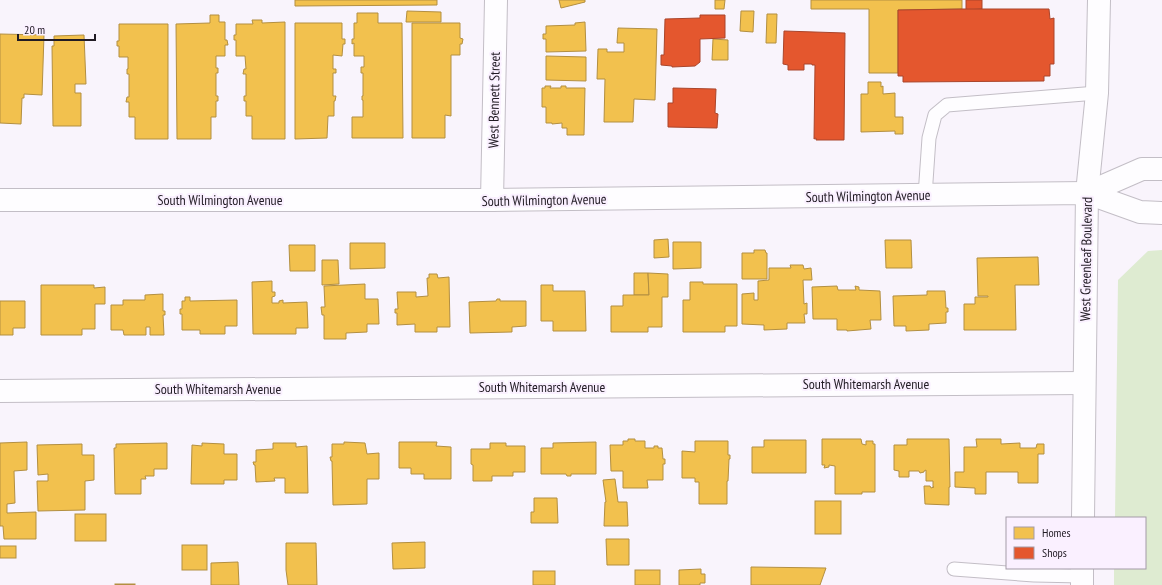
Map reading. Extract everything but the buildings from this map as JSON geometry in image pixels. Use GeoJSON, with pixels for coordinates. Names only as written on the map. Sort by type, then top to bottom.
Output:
{"type":"FeatureCollection","features":[{"type":"Feature","properties":{"kind":"street","name":"West Bennett Street"},"geometry":{"type":"LineString","coordinates":[[492,200],[496,0]]}},
{"type":"Feature","properties":{"kind":"street","name":"West Greenleaf Boulevard"},"geometry":{"type":"LineString","coordinates":[[1083,517],[1087,193],[1097,93],[1099,0]]}},
{"type":"Feature","properties":{"kind":"street","name":"South Wilmington Avenue"},"geometry":{"type":"LineString","coordinates":[[1087,193],[1142,169],[1162,169]]}},
{"type":"Feature","properties":{"kind":"street","name":"South Wilmington Avenue"},"geometry":{"type":"LineString","coordinates":[[0,200],[492,200],[1087,193],[1140,212],[1162,212]]}},
{"type":"Feature","properties":{"kind":"street","name":"South Whitemarsh Avenue"},"geometry":{"type":"LineString","coordinates":[[0,391],[1084,383]]}},
{"type":"Feature","properties":{"kind":"lane"},"geometry":{"type":"LineString","coordinates":[[925,196],[929,138],[935,115],[947,105],[1097,93]]}},
{"type":"Feature","properties":{"kind":"lane"},"geometry":{"type":"LineString","coordinates":[[954,569],[1034,575],[1082,576]]}},
{"type":"Feature","properties":{"kind":"green space"},"geometry":{"type":"Polygon","coordinates":[[[1162,250],[1162,585],[1114,585],[1114,569],[1146,569],[1146,517],[1115,517],[1118,280],[1148,251],[1162,250]]]}}]}
